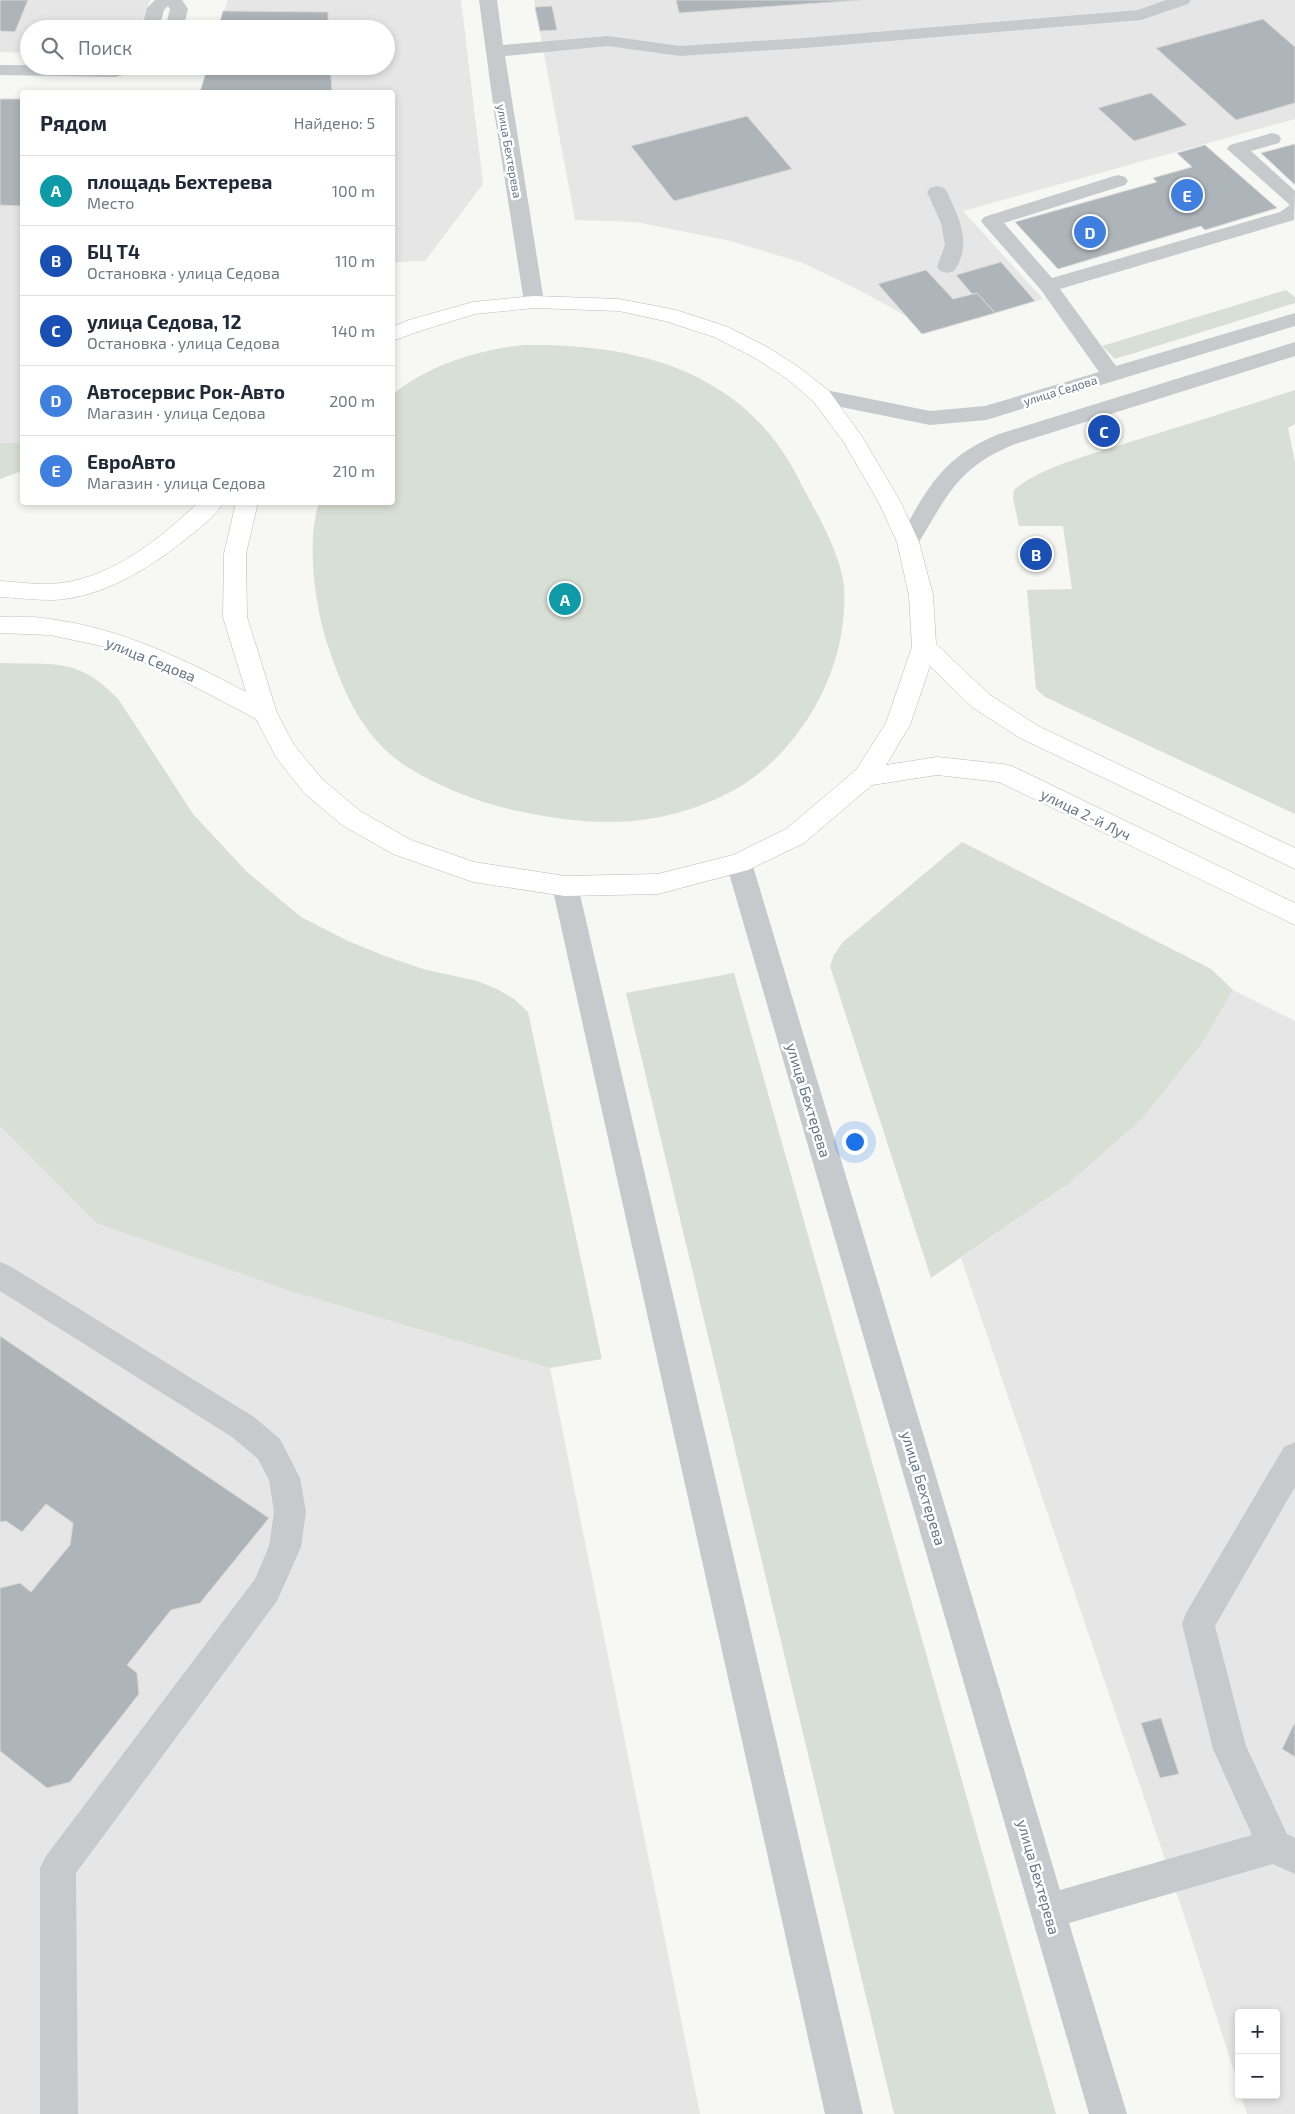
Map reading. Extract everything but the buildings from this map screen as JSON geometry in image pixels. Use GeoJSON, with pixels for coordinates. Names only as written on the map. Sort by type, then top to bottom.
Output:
{"type":"FeatureCollection","features":[{"type":"Feature","properties":{"kind":"main road"},"geometry":{"type":"LineString","coordinates":[[246,505],[235,554],[235,617],[265,713],[285,751],[313,786],[351,818],[402,847],[473,872],[565,886],[658,884],[740,863],[795,836],[865,777],[898,725],[924,647],[921,594],[908,542],[889,500],[870,466],[821,396],[793,373],[762,353],[721,332],[678,318],[619,305],[534,302],[474,308],[416,325],[395,334]]}},
{"type":"Feature","properties":{"kind":"main road"},"geometry":{"type":"LineString","coordinates":[[0,590],[61,591],[97,583],[133,566],[187,527],[210,505]]}},
{"type":"Feature","properties":{"kind":"main road","name":"улица Седова"},"geometry":{"type":"LineString","coordinates":[[0,625],[50,627],[119,643],[171,664],[265,713]]}},
{"type":"Feature","properties":{"kind":"main road"},"geometry":{"type":"LineString","coordinates":[[924,647],[981,702],[1029,732],[1295,859]]}},
{"type":"Feature","properties":{"kind":"main road","name":"улица 2-й Луч"},"geometry":{"type":"LineString","coordinates":[[865,777],[937,766],[1003,773],[1295,915]]}},
{"type":"Feature","properties":{"kind":"street"},"geometry":{"type":"LineString","coordinates":[[153,20],[156,8],[165,0]]}},
{"type":"Feature","properties":{"kind":"street"},"geometry":{"type":"LineString","coordinates":[[173,0],[179,9],[176,20]]}},
{"type":"Feature","properties":{"kind":"street","name":"улица Бехтерева"},"geometry":{"type":"LineString","coordinates":[[488,0],[503,111],[534,302]]}},
{"type":"Feature","properties":{"kind":"street"},"geometry":{"type":"LineString","coordinates":[[495,51],[608,41],[680,50],[805,43],[1141,15],[1182,0]]}},
{"type":"Feature","properties":{"kind":"street"},"geometry":{"type":"LineString","coordinates":[[0,70],[20,70]]}},
{"type":"Feature","properties":{"kind":"street"},"geometry":{"type":"LineString","coordinates":[[1272,139],[1237,149],[1295,201]]}},
{"type":"Feature","properties":{"kind":"street"},"geometry":{"type":"LineString","coordinates":[[1111,374],[1048,286],[991,221],[1118,182]]}},
{"type":"Feature","properties":{"kind":"street"},"geometry":{"type":"LineString","coordinates":[[937,192],[951,222],[955,245],[947,267]]}},
{"type":"Feature","properties":{"kind":"street"},"geometry":{"type":"LineString","coordinates":[[1048,286],[1287,216],[1295,210]]}},
{"type":"Feature","properties":{"kind":"street","name":"улица Седова"},"geometry":{"type":"LineString","coordinates":[[821,396],[930,418],[986,413],[1295,319]]}},
{"type":"Feature","properties":{"kind":"street"},"geometry":{"type":"LineString","coordinates":[[908,542],[937,495],[956,469],[982,450],[1007,439],[1295,349]]}},
{"type":"Feature","properties":{"kind":"street","name":"улица Бехтерева"},"geometry":{"type":"LineString","coordinates":[[740,863],[1108,2114]]}},
{"type":"Feature","properties":{"kind":"street"},"geometry":{"type":"LineString","coordinates":[[565,886],[844,2114]]}},
{"type":"Feature","properties":{"kind":"street"},"geometry":{"type":"LineString","coordinates":[[0,1275],[243,1426],[268,1449],[284,1478],[290,1512],[285,1547],[266,1590],[58,1868],[59,2114]]}},
{"type":"Feature","properties":{"kind":"street"},"geometry":{"type":"LineString","coordinates":[[1049,1911],[1285,1852],[1230,1749],[1198,1624],[1295,1457]]}},
{"type":"Feature","properties":{"kind":"shaded area"},"geometry":{"type":"Polygon","coordinates":[[[0,0],[150,0],[142,20],[20,20],[20,53],[0,52],[0,0]]]}},
{"type":"Feature","properties":{"kind":"shaded area"},"geometry":{"type":"Polygon","coordinates":[[[228,0],[461,0],[483,184],[425,261],[395,262],[395,90],[201,90],[205,75],[395,75],[395,20],[221,20],[228,0]]]}},
{"type":"Feature","properties":{"kind":"shaded area"},"geometry":{"type":"Polygon","coordinates":[[[534,0],[1295,0],[1295,119],[963,211],[1043,299],[922,334],[906,316],[859,290],[803,263],[731,241],[636,222],[575,220],[534,0]]]}},
{"type":"Feature","properties":{"kind":"shaded area"},"geometry":{"type":"Polygon","coordinates":[[[0,99],[20,99],[20,443],[0,443],[0,99]]]}},
{"type":"Feature","properties":{"kind":"shaded area"},"geometry":{"type":"Polygon","coordinates":[[[1286,290],[1295,297],[1295,303],[1115,359],[1102,346],[1286,290]]]}},
{"type":"Feature","properties":{"kind":"shaded area"},"geometry":{"type":"Polygon","coordinates":[[[523,345],[565,346],[606,350],[645,358],[682,370],[717,388],[748,411],[775,441],[819,517],[833,546],[844,588],[844,614],[834,664],[813,711],[798,733],[763,770],[738,788],[694,808],[648,819],[608,822],[587,821],[523,812],[461,794],[410,769],[390,754],[368,731],[345,691],[323,630],[316,594],[313,536],[318,505],[395,505],[395,393],[423,375],[455,360],[523,345]]]}},
{"type":"Feature","properties":{"kind":"shaded area"},"geometry":{"type":"Polygon","coordinates":[[[1295,390],[1295,424],[1288,428],[1295,462],[1295,814],[1045,697],[1036,689],[1027,590],[1072,589],[1063,526],[1019,526],[1013,498],[1014,490],[1038,474],[1053,468],[1085,456],[1295,390]]]}},
{"type":"Feature","properties":{"kind":"shaded area"},"geometry":{"type":"Polygon","coordinates":[[[0,443],[20,443],[20,472],[0,479],[0,443]]]}},
{"type":"Feature","properties":{"kind":"shaded area"},"geometry":{"type":"Polygon","coordinates":[[[0,663],[65,666],[91,676],[105,686],[119,700],[193,814],[247,872],[301,917],[348,941],[385,956],[423,969],[477,981],[497,989],[514,999],[528,1012],[602,1359],[550,1368],[293,1292],[96,1223],[0,1126],[0,663]]]}},
{"type":"Feature","properties":{"kind":"shaded area"},"geometry":{"type":"Polygon","coordinates":[[[962,842],[1211,969],[1233,990],[1203,1042],[1142,1119],[1068,1184],[931,1278],[830,966],[834,955],[842,943],[962,842]]]}},
{"type":"Feature","properties":{"kind":"shaded area"},"geometry":{"type":"Polygon","coordinates":[[[734,973],[1056,2114],[894,2114],[626,993],[734,973]]]}},
{"type":"Feature","properties":{"kind":"shaded area"},"geometry":{"type":"Polygon","coordinates":[[[1233,990],[1295,1021],[1295,2114],[1247,2114],[1242,2099],[1280,2099],[1280,2009],[1235,2009],[1235,2074],[1186,1921],[961,1258],[1068,1184],[1142,1119],[1203,1042],[1233,990]]]}},
{"type":"Feature","properties":{"kind":"shaded area"},"geometry":{"type":"Polygon","coordinates":[[[0,1126],[96,1223],[293,1292],[550,1368],[700,2114],[0,2114],[0,1126]]]}},
{"type":"Feature","properties":{"kind":"place","name":"ЕвроАвто"},"geometry":{"type":"Point","coordinates":[1187,195]}},
{"type":"Feature","properties":{"kind":"place","name":"Автосервис Рок-Авто"},"geometry":{"type":"Point","coordinates":[1090,232]}},
{"type":"Feature","properties":{"kind":"place","name":"улица Седова, 12"},"geometry":{"type":"Point","coordinates":[1104,431]}},
{"type":"Feature","properties":{"kind":"place","name":"БЦ Т4"},"geometry":{"type":"Point","coordinates":[1036,554]}},
{"type":"Feature","properties":{"kind":"place","name":"площадь Бехтерева"},"geometry":{"type":"Point","coordinates":[565,599]}}]}
